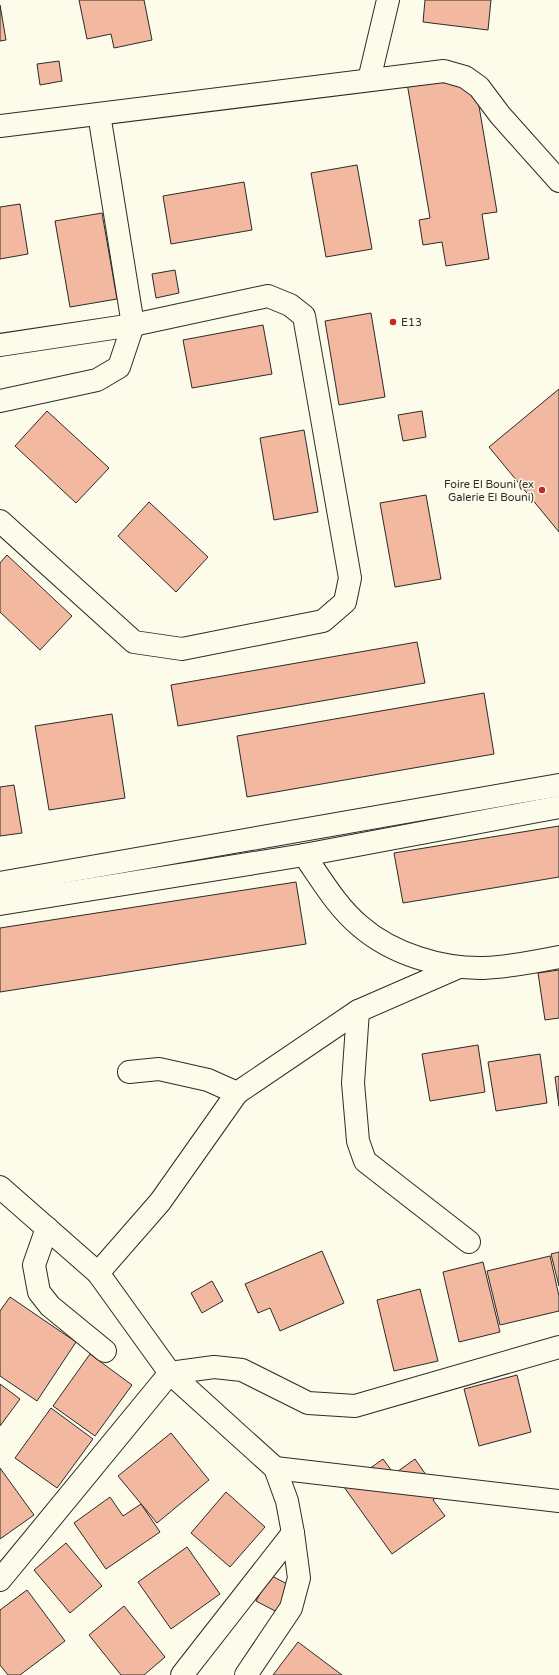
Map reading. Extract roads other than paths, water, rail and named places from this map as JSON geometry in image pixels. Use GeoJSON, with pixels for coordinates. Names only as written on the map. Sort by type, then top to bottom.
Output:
{"type":"FeatureCollection","features":[{"type":"Feature","properties":{"kind":"street"},"geometry":{"type":"LineString","coordinates":[[369,80],[388,0]]}},
{"type":"Feature","properties":{"kind":"street"},"geometry":{"type":"LineString","coordinates":[[0,126],[444,72],[465,77],[479,87],[500,115],[559,181]]}},
{"type":"Feature","properties":{"kind":"street"},"geometry":{"type":"LineString","coordinates":[[0,401],[97,380],[119,368],[133,325],[99,114]]}},
{"type":"Feature","properties":{"kind":"street"},"geometry":{"type":"LineString","coordinates":[[0,345],[133,325],[268,296],[290,305],[304,316],[350,578],[345,602],[323,622],[182,649],[134,642],[2,527]]}},
{"type":"Feature","properties":{"kind":"street"},"geometry":{"type":"LineString","coordinates":[[0,883],[559,785]]}},
{"type":"Feature","properties":{"kind":"street"},"geometry":{"type":"LineString","coordinates":[[0,904],[304,854],[559,807]]}},
{"type":"Feature","properties":{"kind":"street"},"geometry":{"type":"LineString","coordinates":[[304,854],[335,898],[360,926],[392,947],[422,960],[459,967],[484,968],[514,966],[559,957]]}},
{"type":"Feature","properties":{"kind":"street"},"geometry":{"type":"LineString","coordinates":[[98,1273],[160,1202],[237,1093],[358,1011],[459,967]]}},
{"type":"Feature","properties":{"kind":"street"},"geometry":{"type":"LineString","coordinates":[[358,1011],[353,1083],[358,1141],[365,1161],[469,1242]]}},
{"type":"Feature","properties":{"kind":"street"},"geometry":{"type":"LineString","coordinates":[[129,1072],[159,1069],[208,1080],[237,1093]]}},
{"type":"Feature","properties":{"kind":"street"},"geometry":{"type":"LineString","coordinates":[[0,1187],[98,1273],[170,1373],[275,1468],[288,1501],[299,1578],[291,1608],[246,1675]]}},
{"type":"Feature","properties":{"kind":"street"},"geometry":{"type":"LineString","coordinates":[[47,1228],[34,1265],[39,1292],[50,1306],[105,1351]]}},
{"type":"Feature","properties":{"kind":"street"},"geometry":{"type":"LineString","coordinates":[[0,1580],[170,1373],[214,1367],[242,1370],[308,1403],[355,1406],[559,1347]]}},
{"type":"Feature","properties":{"kind":"street"},"geometry":{"type":"LineString","coordinates":[[275,1468],[559,1501]]}},
{"type":"Feature","properties":{"kind":"street"},"geometry":{"type":"LineString","coordinates":[[182,1675],[293,1533]]}},
{"type":"Feature","properties":{"kind":"place","name":"E13"},"geometry":{"type":"Point","coordinates":[393,322]}},
{"type":"Feature","properties":{"kind":"place","name":"Foire El Bouni (ex Galerie El Bouni)"},"geometry":{"type":"Point","coordinates":[542,490]}}]}
